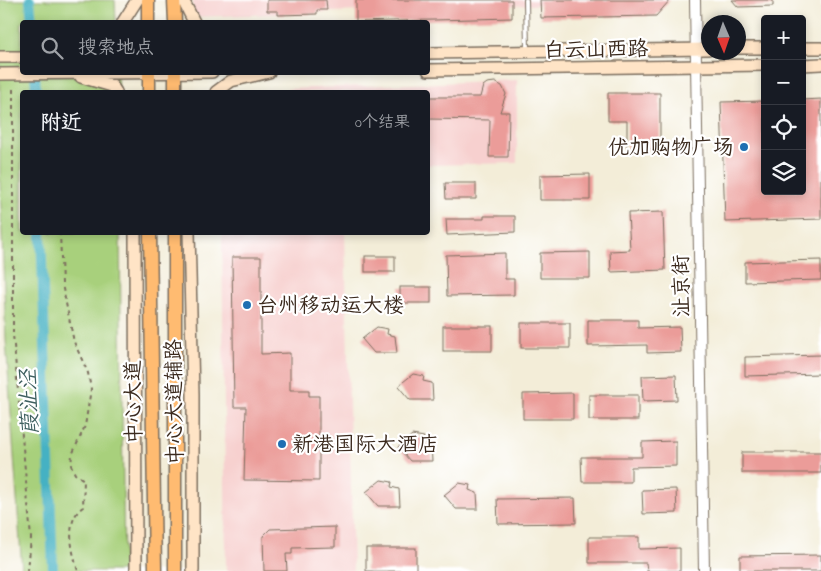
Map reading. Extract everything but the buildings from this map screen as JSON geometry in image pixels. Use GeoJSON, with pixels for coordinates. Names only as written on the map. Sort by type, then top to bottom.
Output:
{"type":"FeatureCollection","features":[{"type":"Feature","properties":{"kind":"main road"},"geometry":{"type":"LineString","coordinates":[[125,20],[131,6],[137,0]]}},
{"type":"Feature","properties":{"kind":"main road"},"geometry":{"type":"LineString","coordinates":[[148,0],[148,20]]}},
{"type":"Feature","properties":{"kind":"main road"},"geometry":{"type":"LineString","coordinates":[[174,0],[175,20]]}},
{"type":"Feature","properties":{"kind":"main road"},"geometry":{"type":"LineString","coordinates":[[185,3],[193,20]]}},
{"type":"Feature","properties":{"kind":"main road"},"geometry":{"type":"LineString","coordinates":[[746,48],[761,48]]}},
{"type":"Feature","properties":{"kind":"main road"},"geometry":{"type":"LineString","coordinates":[[806,48],[821,48]]}},
{"type":"Feature","properties":{"kind":"main road","name":"白云山西路"},"geometry":{"type":"LineString","coordinates":[[430,53],[701,49]]}},
{"type":"Feature","properties":{"kind":"main road"},"geometry":{"type":"LineString","coordinates":[[0,57],[18,57]]}},
{"type":"Feature","properties":{"kind":"main road"},"geometry":{"type":"LineString","coordinates":[[806,65],[821,64]]}},
{"type":"Feature","properties":{"kind":"main road","name":"白云山西路"},"geometry":{"type":"LineString","coordinates":[[430,70],[761,65]]}},
{"type":"Feature","properties":{"kind":"main road"},"geometry":{"type":"LineString","coordinates":[[0,74],[20,74]]}},
{"type":"Feature","properties":{"kind":"main road"},"geometry":{"type":"LineString","coordinates":[[74,75],[112,86],[115,90]]}},
{"type":"Feature","properties":{"kind":"main road"},"geometry":{"type":"LineString","coordinates":[[149,75],[149,90]]}},
{"type":"Feature","properties":{"kind":"main road"},"geometry":{"type":"LineString","coordinates":[[175,75],[175,90]]}},
{"type":"Feature","properties":{"kind":"main road"},"geometry":{"type":"LineString","coordinates":[[219,90],[231,81],[256,75]]}},
{"type":"Feature","properties":{"kind":"main road","name":"中心大道辅路"},"geometry":{"type":"LineString","coordinates":[[135,235],[136,571]]}},
{"type":"Feature","properties":{"kind":"main road","name":"中心大道"},"geometry":{"type":"LineString","coordinates":[[150,235],[155,571]]}},
{"type":"Feature","properties":{"kind":"main road","name":"中心大道"},"geometry":{"type":"LineString","coordinates":[[175,235],[175,571]]}},
{"type":"Feature","properties":{"kind":"main road","name":"中心大道辅路"},"geometry":{"type":"LineString","coordinates":[[190,235],[193,394],[193,571]]}},
{"type":"Feature","properties":{"kind":"street","name":"沚京街"},"geometry":{"type":"LineString","coordinates":[[696,0],[704,571]]}},
{"type":"Feature","properties":{"kind":"lane"},"geometry":{"type":"LineString","coordinates":[[526,0],[527,51]]}},
{"type":"Feature","properties":{"kind":"path"},"geometry":{"type":"LineString","coordinates":[[13,89],[15,258],[13,311],[31,538],[28,571]]}},
{"type":"Feature","properties":{"kind":"path"},"geometry":{"type":"LineString","coordinates":[[60,235],[62,284],[74,342],[88,373],[91,389],[86,426],[79,444],[72,455],[72,465],[75,474],[84,480],[84,507],[77,511],[72,523],[72,546],[78,571]]}},
{"type":"Feature","properties":{"kind":"shaded area"},"geometry":{"type":"Polygon","coordinates":[[[193,0],[672,0],[193,17],[193,0]]]}},
{"type":"Feature","properties":{"kind":"shaded area"},"geometry":{"type":"Polygon","coordinates":[[[517,80],[517,163],[430,165],[430,90],[286,90],[517,80]]]}},
{"type":"Feature","properties":{"kind":"shaded area"},"geometry":{"type":"Polygon","coordinates":[[[222,235],[345,235],[353,571],[226,571],[222,235]]]}},
{"type":"Feature","properties":{"kind":"green space"},"geometry":{"type":"Polygon","coordinates":[[[0,0],[115,0],[116,20],[20,20],[20,75],[117,75],[118,90],[20,90],[20,235],[120,235],[124,571],[22,571],[6,341],[0,183],[0,0]]]}},
{"type":"Feature","properties":{"kind":"waterway","name":"葭沚泾"},"geometry":{"type":"LineString","coordinates":[[30,0],[32,20]]}},
{"type":"Feature","properties":{"kind":"waterway","name":"葭沚泾"},"geometry":{"type":"LineString","coordinates":[[35,75],[36,90]]}},
{"type":"Feature","properties":{"kind":"waterway","name":"葭沚泾"},"geometry":{"type":"LineString","coordinates":[[41,235],[53,571]]}},
{"type":"Feature","properties":{"kind":"place","name":"优加购物广场"},"geometry":{"type":"Point","coordinates":[744,147]}},
{"type":"Feature","properties":{"kind":"place","name":"台州移动运大楼"},"geometry":{"type":"Point","coordinates":[247,305]}},
{"type":"Feature","properties":{"kind":"place","name":"新港国际大酒店"},"geometry":{"type":"Point","coordinates":[282,444]}}]}
